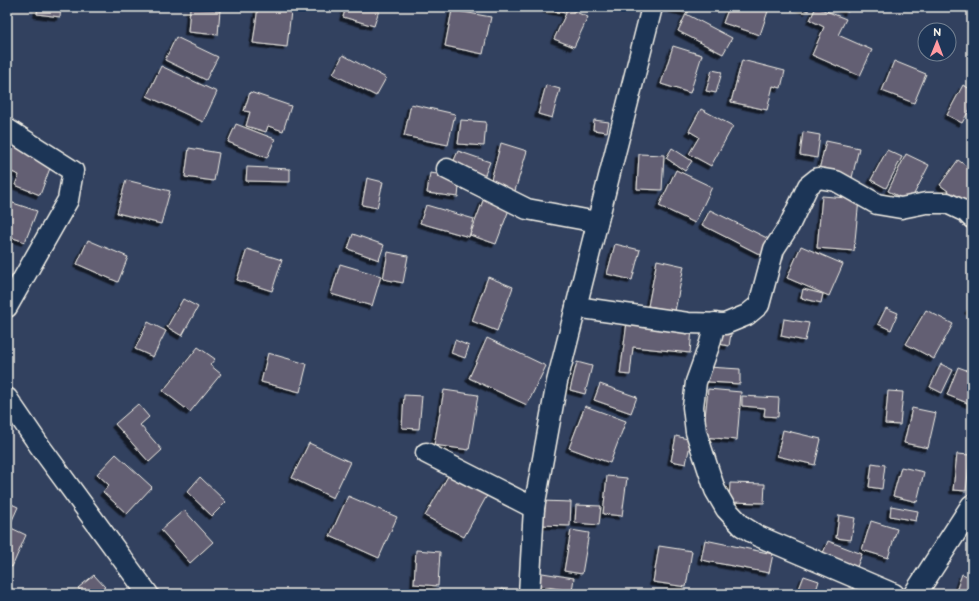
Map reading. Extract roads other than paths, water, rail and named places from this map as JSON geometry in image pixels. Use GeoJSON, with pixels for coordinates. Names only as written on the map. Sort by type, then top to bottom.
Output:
{"type":"FeatureCollection","features":[{"type":"Feature","properties":{"kind":"street"},"geometry":{"type":"LineString","coordinates":[[529,594],[534,508],[557,382],[652,7]]}},
{"type":"Feature","properties":{"kind":"street"},"geometry":{"type":"LineString","coordinates":[[7,129],[73,171],[68,200],[7,307]]}},
{"type":"Feature","properties":{"kind":"street"},"geometry":{"type":"LineString","coordinates":[[447,169],[527,209],[597,222]]}},
{"type":"Feature","properties":{"kind":"street"},"geometry":{"type":"LineString","coordinates":[[576,308],[688,323],[725,324],[747,316],[759,305],[774,249],[789,226],[808,186],[818,178],[836,181],[877,204],[901,208],[926,203],[947,203],[966,212],[972,218]]}},
{"type":"Feature","properties":{"kind":"street"},"geometry":{"type":"LineString","coordinates":[[715,323],[710,343],[696,382],[693,407],[696,432],[705,461],[715,490],[726,509],[742,526],[758,536],[894,594]]}},
{"type":"Feature","properties":{"kind":"street"},"geometry":{"type":"LineString","coordinates":[[7,398],[39,445],[148,594]]}},
{"type":"Feature","properties":{"kind":"street"},"geometry":{"type":"LineString","coordinates":[[426,453],[534,508]]}},
{"type":"Feature","properties":{"kind":"street"},"geometry":{"type":"LineString","coordinates":[[915,594],[972,506]]}}]}
